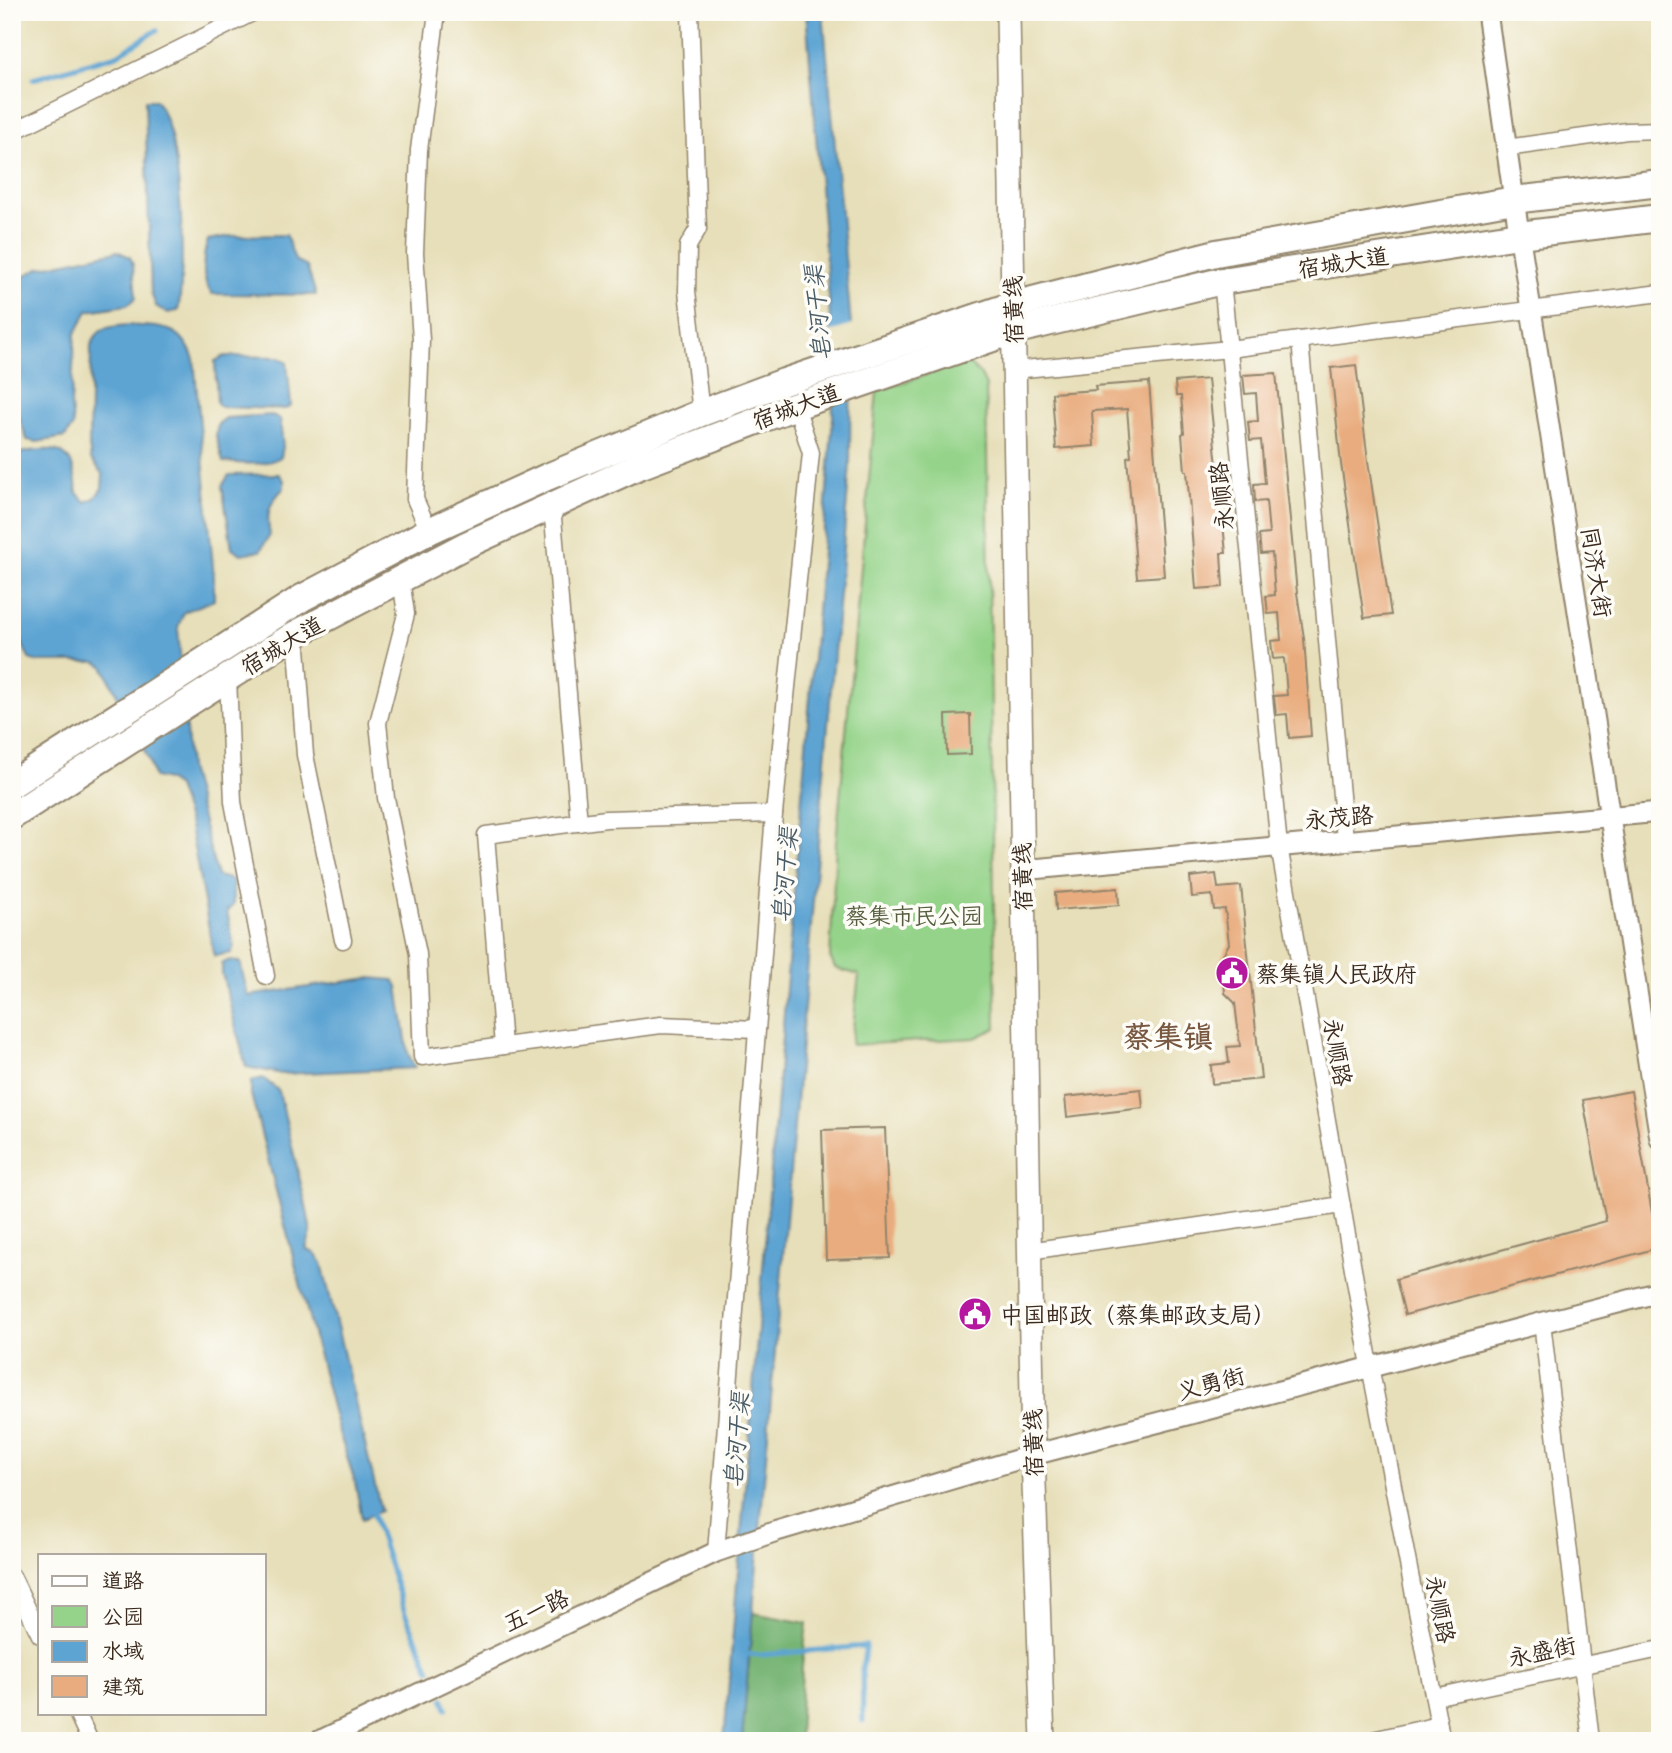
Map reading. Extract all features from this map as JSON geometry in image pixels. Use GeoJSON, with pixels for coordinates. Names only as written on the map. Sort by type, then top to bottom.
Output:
{"type":"FeatureCollection","features":[{"type":"Feature","properties":{"kind":"main road","name":"宿黄线"},"geometry":{"type":"LineString","coordinates":[[1008,12],[1033,1455],[1043,1741]]}},
{"type":"Feature","properties":{"kind":"main road","name":"宿城大道"},"geometry":{"type":"LineString","coordinates":[[12,816],[296,634],[466,545],[639,466],[796,406],[886,360],[1013,305],[1216,253],[1514,201],[1660,183]]}},
{"type":"Feature","properties":{"kind":"main road","name":"宿城大道"},"geometry":{"type":"LineString","coordinates":[[12,784],[302,598],[429,531],[547,477],[701,412],[784,382],[1222,281],[1519,235],[1660,218]]}},
{"type":"Feature","properties":{"kind":"street"},"geometry":{"type":"LineString","coordinates":[[12,132],[254,12]]}},
{"type":"Feature","properties":{"kind":"street"},"geometry":{"type":"LineString","coordinates":[[429,531],[415,499],[421,340],[415,253],[419,150],[437,12]]}},
{"type":"Feature","properties":{"kind":"street"},"geometry":{"type":"LineString","coordinates":[[690,12],[698,229],[688,246],[687,291],[701,412]]}},
{"type":"Feature","properties":{"kind":"street","name":"同济大街"},"geometry":{"type":"LineString","coordinates":[[1487,12],[1519,235],[1660,1139]]}},
{"type":"Feature","properties":{"kind":"street"},"geometry":{"type":"LineString","coordinates":[[1506,148],[1627,131],[1660,130]]}},
{"type":"Feature","properties":{"kind":"street","name":"永顺路"},"geometry":{"type":"LineString","coordinates":[[1222,281],[1279,846],[1370,1366],[1440,1733]]}},
{"type":"Feature","properties":{"kind":"street"},"geometry":{"type":"LineString","coordinates":[[1014,370],[1229,349],[1660,293]]}},
{"type":"Feature","properties":{"kind":"street"},"geometry":{"type":"LineString","coordinates":[[1300,340],[1345,840]]}},
{"type":"Feature","properties":{"kind":"street"},"geometry":{"type":"LineString","coordinates":[[716,1552],[774,814],[811,453],[796,406]]}},
{"type":"Feature","properties":{"kind":"street"},"geometry":{"type":"LineString","coordinates":[[552,506],[579,823]]}},
{"type":"Feature","properties":{"kind":"street"},"geometry":{"type":"LineString","coordinates":[[401,579],[406,614],[378,723],[386,798],[418,954],[422,1057],[660,1025],[757,1029]]}},
{"type":"Feature","properties":{"kind":"street"},"geometry":{"type":"LineString","coordinates":[[296,634],[305,755],[344,940]]}},
{"type":"Feature","properties":{"kind":"street"},"geometry":{"type":"LineString","coordinates":[[228,677],[233,802],[266,976]]}},
{"type":"Feature","properties":{"kind":"street","name":"永茂路"},"geometry":{"type":"LineString","coordinates":[[1022,870],[1660,812]]}},
{"type":"Feature","properties":{"kind":"street"},"geometry":{"type":"LineString","coordinates":[[503,1046],[486,835],[606,819],[774,814]]}},
{"type":"Feature","properties":{"kind":"street"},"geometry":{"type":"LineString","coordinates":[[1029,1251],[1342,1205]]}},
{"type":"Feature","properties":{"kind":"street","name":"义勇街"},"geometry":{"type":"LineString","coordinates":[[777,1531],[1033,1455],[1660,1292]]}},
{"type":"Feature","properties":{"kind":"street"},"geometry":{"type":"LineString","coordinates":[[1542,1322],[1591,1741]]}},
{"type":"Feature","properties":{"kind":"street","name":"五一路"},"geometry":{"type":"LineString","coordinates":[[319,1741],[716,1552],[777,1531]]}},
{"type":"Feature","properties":{"kind":"street"},"geometry":{"type":"LineString","coordinates":[[12,1576],[38,1631]]}},
{"type":"Feature","properties":{"kind":"street","name":"永盛街"},"geometry":{"type":"LineString","coordinates":[[1434,1697],[1660,1649]]}},
{"type":"Feature","properties":{"kind":"street"},"geometry":{"type":"LineString","coordinates":[[77,1714],[90,1741]]}},
{"type":"Feature","properties":{"kind":"street"},"geometry":{"type":"LineString","coordinates":[[1368,1741],[1440,1733]]}},
{"type":"Feature","properties":{"kind":"green space","name":"蔡集市民公园"},"geometry":{"type":"Polygon","coordinates":[[[969,364],[981,375],[986,386],[996,1028],[975,1038],[851,1045],[859,975],[835,968],[830,957],[836,843],[877,391],[953,366],[969,364]]]}},
{"type":"Feature","properties":{"kind":"green space"},"geometry":{"type":"Polygon","coordinates":[[[753,1613],[807,1623],[799,1741],[742,1741],[753,1613]]]}},
{"type":"Feature","properties":{"kind":"water"},"geometry":{"type":"Polygon","coordinates":[[[806,12],[823,12],[851,325],[850,465],[742,1741],[724,1741],[833,417],[829,299],[806,12]]]}},
{"type":"Feature","properties":{"kind":"water"},"geometry":{"type":"Polygon","coordinates":[[[145,100],[155,100],[164,116],[172,139],[177,169],[182,266],[178,311],[167,313],[156,306],[151,293],[145,100]]]}},
{"type":"Feature","properties":{"kind":"water"},"geometry":{"type":"Polygon","coordinates":[[[286,235],[295,260],[307,267],[316,295],[212,294],[206,282],[204,268],[208,240],[231,236],[286,235]]]}},
{"type":"Feature","properties":{"kind":"water"},"geometry":{"type":"Polygon","coordinates":[[[117,251],[130,257],[136,298],[127,305],[88,311],[75,334],[71,404],[73,426],[65,437],[37,442],[27,440],[14,402],[12,283],[39,268],[117,251]]]}},
{"type":"Feature","properties":{"kind":"water"},"geometry":{"type":"Polygon","coordinates":[[[128,325],[160,328],[176,333],[189,347],[194,359],[214,600],[184,612],[178,627],[189,768],[217,876],[233,880],[233,905],[227,911],[234,947],[231,953],[214,956],[190,826],[177,787],[167,780],[154,777],[149,760],[103,666],[96,662],[38,662],[29,659],[14,624],[12,606],[15,469],[20,453],[46,450],[63,454],[73,467],[77,493],[86,502],[95,498],[102,488],[103,475],[91,459],[89,446],[91,345],[101,331],[128,325]]]}},
{"type":"Feature","properties":{"kind":"water"},"geometry":{"type":"Polygon","coordinates":[[[225,356],[278,357],[287,362],[291,406],[285,409],[221,407],[217,404],[215,361],[225,356]]]}},
{"type":"Feature","properties":{"kind":"water"},"geometry":{"type":"Polygon","coordinates":[[[272,415],[280,419],[283,447],[281,457],[260,463],[223,462],[216,436],[218,424],[226,418],[272,415]]]}},
{"type":"Feature","properties":{"kind":"water"},"geometry":{"type":"Polygon","coordinates":[[[279,474],[284,480],[284,488],[274,499],[270,510],[270,535],[260,551],[241,554],[232,548],[222,486],[229,475],[279,474]]]}},
{"type":"Feature","properties":{"kind":"water"},"geometry":{"type":"Polygon","coordinates":[[[240,962],[248,996],[369,978],[394,980],[398,986],[408,1053],[415,1068],[282,1074],[246,1067],[222,973],[222,963],[240,962]]]}},
{"type":"Feature","properties":{"kind":"water"},"geometry":{"type":"Polygon","coordinates":[[[263,1078],[279,1091],[311,1233],[306,1249],[316,1254],[322,1263],[381,1511],[362,1519],[355,1482],[337,1426],[251,1094],[251,1081],[263,1078]]]}},
{"type":"Feature","properties":{"kind":"pier"},"geometry":{"type":"Polygon","coordinates":[[[855,324],[854,395],[829,403],[827,333],[855,324]]]}},
{"type":"Feature","properties":{"kind":"building"},"geometry":{"type":"Polygon","coordinates":[[[1356,365],[1391,615],[1364,618],[1341,464],[1331,368],[1356,365]]]}},
{"type":"Feature","properties":{"kind":"building"},"geometry":{"type":"Polygon","coordinates":[[[1276,373],[1297,593],[1304,638],[1311,736],[1289,738],[1287,714],[1276,715],[1274,696],[1287,695],[1284,658],[1273,659],[1271,641],[1281,640],[1279,613],[1268,614],[1266,596],[1275,595],[1272,553],[1261,554],[1259,535],[1269,534],[1266,501],[1255,502],[1254,484],[1265,483],[1261,440],[1250,441],[1248,422],[1258,421],[1256,393],[1245,394],[1243,375],[1276,373]]]}},
{"type":"Feature","properties":{"kind":"building"},"geometry":{"type":"Polygon","coordinates":[[[1208,379],[1226,553],[1221,553],[1223,587],[1196,589],[1181,396],[1176,396],[1175,382],[1208,379]]]}},
{"type":"Feature","properties":{"kind":"building"},"geometry":{"type":"Polygon","coordinates":[[[1149,382],[1164,576],[1137,578],[1127,457],[1131,456],[1127,409],[1092,411],[1094,446],[1056,449],[1052,393],[1096,390],[1095,386],[1149,382]]]}},
{"type":"Feature","properties":{"kind":"building"},"geometry":{"type":"Polygon","coordinates":[[[970,714],[971,754],[947,755],[946,715],[970,714]]]}},
{"type":"Feature","properties":{"kind":"building"},"geometry":{"type":"Polygon","coordinates":[[[1216,874],[1218,888],[1241,886],[1261,1079],[1212,1084],[1211,1065],[1229,1063],[1227,1047],[1240,1046],[1235,1003],[1225,993],[1222,956],[1229,944],[1225,909],[1214,910],[1212,895],[1192,897],[1190,877],[1216,874]]]}},
{"type":"Feature","properties":{"kind":"building"},"geometry":{"type":"Polygon","coordinates":[[[1118,888],[1119,905],[1056,910],[1055,893],[1118,888]]]}},
{"type":"Feature","properties":{"kind":"building"},"geometry":{"type":"Polygon","coordinates":[[[1141,1089],[1143,1108],[1067,1117],[1065,1097],[1141,1089]]]}},
{"type":"Feature","properties":{"kind":"building"},"geometry":{"type":"Polygon","coordinates":[[[1631,1091],[1658,1248],[1405,1315],[1396,1279],[1606,1221],[1583,1100],[1631,1091]]]}},
{"type":"Feature","properties":{"kind":"building"},"geometry":{"type":"Polygon","coordinates":[[[885,1128],[890,1258],[826,1260],[822,1130],[885,1128]]]}},
{"type":"Feature","properties":{"kind":"waterway"},"geometry":{"type":"LineString","coordinates":[[178,15],[184,12]]}},
{"type":"Feature","properties":{"kind":"waterway"},"geometry":{"type":"LineString","coordinates":[[33,79],[117,55],[157,30]]}},
{"type":"Feature","properties":{"kind":"waterway"},"geometry":{"type":"LineString","coordinates":[[373,1514],[405,1613],[430,1670]]}},
{"type":"Feature","properties":{"kind":"waterway"},"geometry":{"type":"LineString","coordinates":[[742,1654],[761,1655],[866,1646],[862,1669],[863,1721]]}},
{"type":"Feature","properties":{"kind":"waterway"},"geometry":{"type":"LineString","coordinates":[[443,1699],[447,1708]]}},
{"type":"Feature","properties":{"kind":"place","name":"蔡集镇人民政府"},"geometry":{"type":"Point","coordinates":[1232,973]}},
{"type":"Feature","properties":{"kind":"place","name":"中国邮政（蔡集邮政支局）"},"geometry":{"type":"Point","coordinates":[975,1314]}},
{"type":"Feature","properties":{"kind":"district","name":"蔡集镇"},"geometry":{"type":"Point","coordinates":[1168,1036]}},
{"type":"Feature","properties":{"kind":"water label","name":"皂河干渠"},"geometry":{"type":"Point","coordinates":[817,313]}},
{"type":"Feature","properties":{"kind":"water label","name":"皂河干渠"},"geometry":{"type":"Point","coordinates":[784,875]}},
{"type":"Feature","properties":{"kind":"water label","name":"皂河干渠"},"geometry":{"type":"Point","coordinates":[736,1440]}}]}
